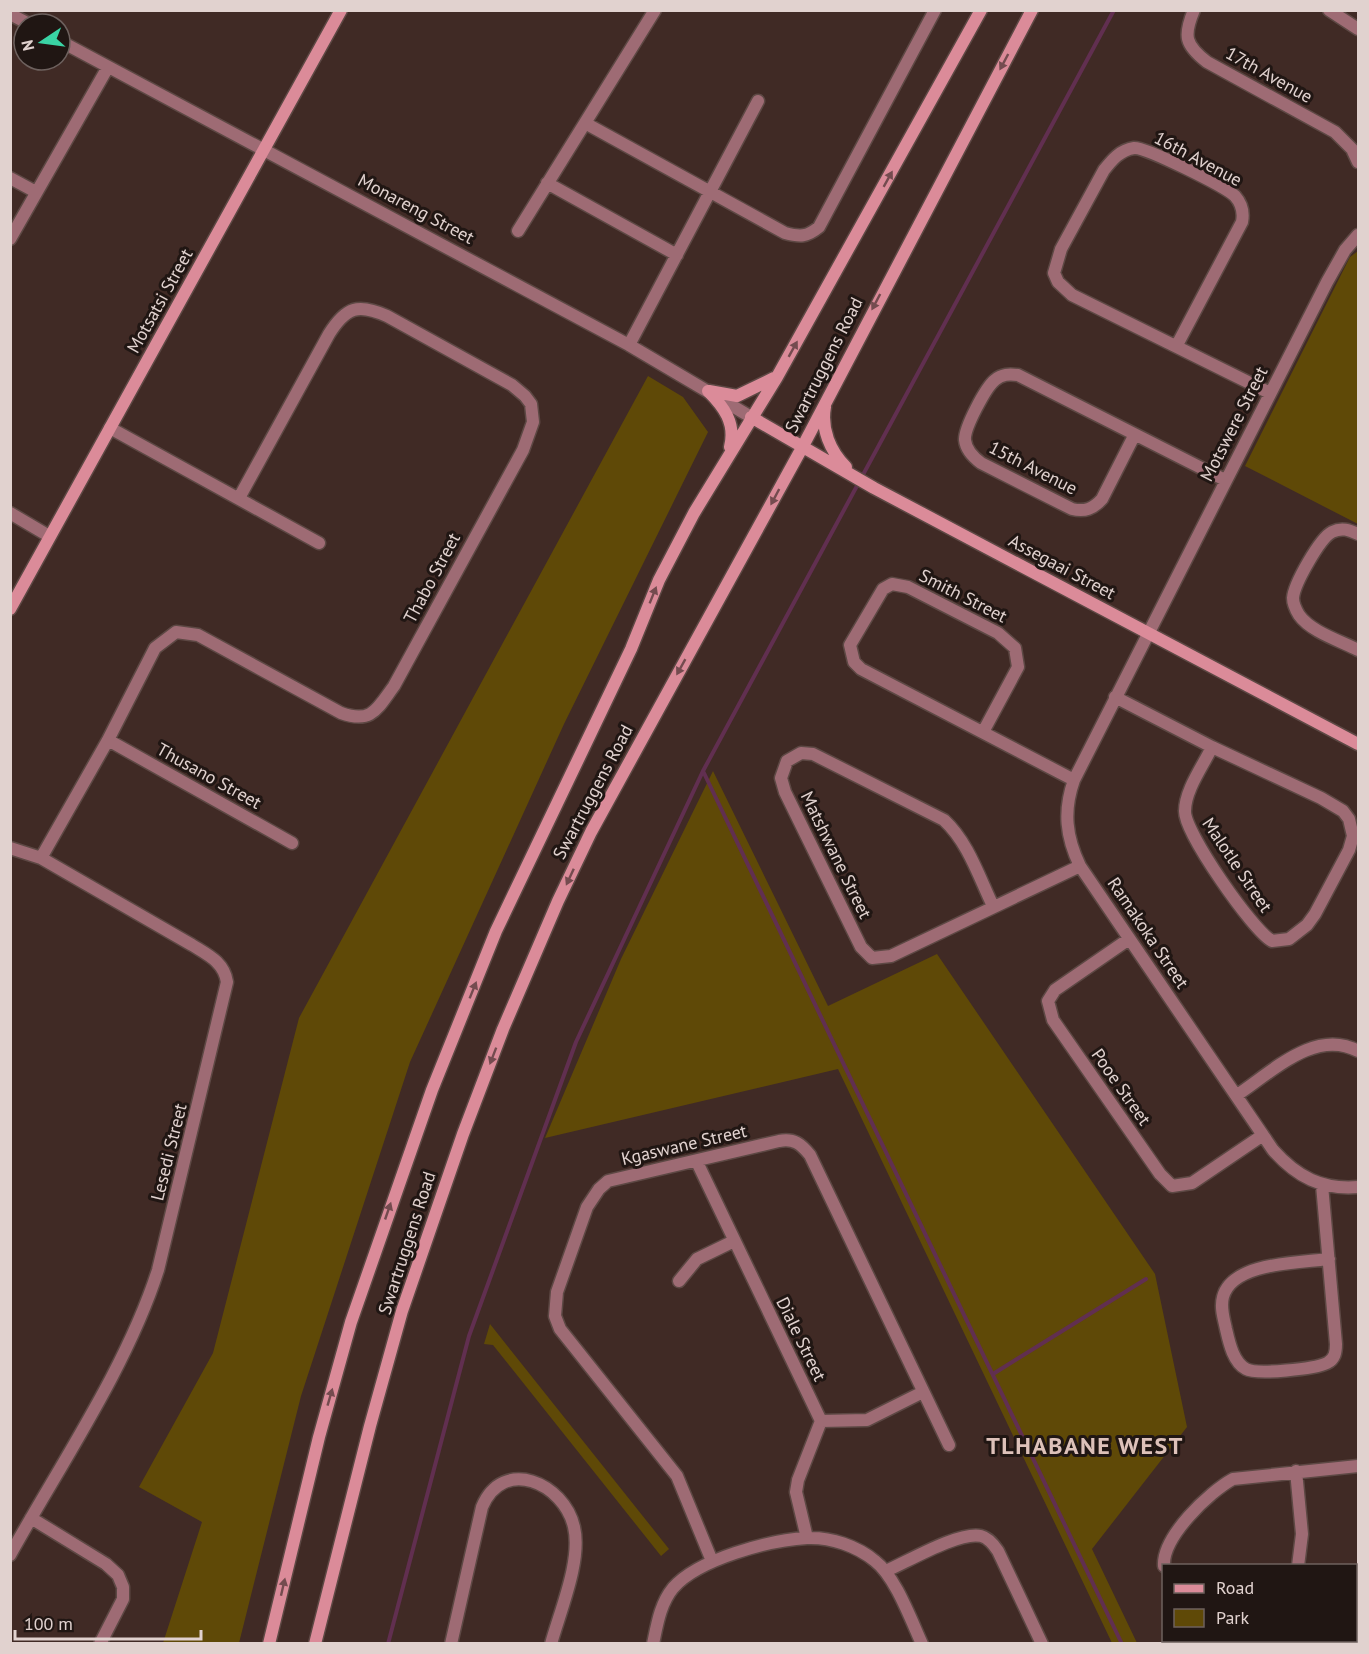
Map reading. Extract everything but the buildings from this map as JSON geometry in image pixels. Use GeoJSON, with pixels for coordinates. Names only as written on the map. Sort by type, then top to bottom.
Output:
{"type":"FeatureCollection","features":[{"type":"Feature","properties":{"kind":"main road","name":"Motsatsi Street"},"geometry":{"type":"LineString","coordinates":[[10,609],[341,10]]}},
{"type":"Feature","properties":{"kind":"main road","name":"Swartruggens Road"},"geometry":{"type":"LineString","coordinates":[[269,1644],[319,1437],[351,1322],[432,1090],[496,931],[631,649],[659,580],[694,513],[777,376],[981,10]]}},
{"type":"Feature","properties":{"kind":"main road","name":"Swartruggens Road"},"geometry":{"type":"LineString","coordinates":[[315,1644],[367,1437],[402,1311],[438,1203],[503,1029],[591,832],[803,446],[1032,10]]}},
{"type":"Feature","properties":{"kind":"main road"},"geometry":{"type":"LineString","coordinates":[[708,391],[737,396],[756,389],[777,376]]}},
{"type":"Feature","properties":{"kind":"main road"},"geometry":{"type":"LineString","coordinates":[[708,391],[723,406],[731,424],[732,439],[728,457]]}},
{"type":"Feature","properties":{"kind":"main road"},"geometry":{"type":"LineString","coordinates":[[830,392],[824,409],[824,425],[839,460],[852,474]]}},
{"type":"Feature","properties":{"kind":"main road","name":"Assegaai Street"},"geometry":{"type":"LineString","coordinates":[[751,417],[852,474],[1359,744]]}},
{"type":"Feature","properties":{"kind":"street"},"geometry":{"type":"LineString","coordinates":[[518,231],[655,10]]}},
{"type":"Feature","properties":{"kind":"street"},"geometry":{"type":"LineString","coordinates":[[585,123],[786,233],[799,237],[809,235],[819,227],[935,10]]}},
{"type":"Feature","properties":{"kind":"street","name":"17th Avenue"},"geometry":{"type":"LineString","coordinates":[[1194,10],[1187,26],[1187,41],[1192,51],[1207,62],[1335,132],[1352,149],[1359,162]]}},
{"type":"Feature","properties":{"kind":"street"},"geometry":{"type":"LineString","coordinates":[[1329,10],[1359,28]]}},
{"type":"Feature","properties":{"kind":"street","name":"Monareng Street"},"geometry":{"type":"LineString","coordinates":[[72,48],[629,345],[751,417]]}},
{"type":"Feature","properties":{"kind":"street"},"geometry":{"type":"LineString","coordinates":[[10,239],[108,67]]}},
{"type":"Feature","properties":{"kind":"street"},"geometry":{"type":"LineString","coordinates":[[629,345],[758,101]]}},
{"type":"Feature","properties":{"kind":"street","name":"16th Avenue"},"geometry":{"type":"LineString","coordinates":[[1177,345],[1242,222],[1243,210],[1234,195],[1170,161],[1135,148],[1120,153],[1104,170],[1060,249],[1054,273],[1058,282],[1072,295],[1270,393]]}},
{"type":"Feature","properties":{"kind":"street"},"geometry":{"type":"LineString","coordinates":[[10,178],[36,192]]}},
{"type":"Feature","properties":{"kind":"street"},"geometry":{"type":"LineString","coordinates":[[547,183],[677,255]]}},
{"type":"Feature","properties":{"kind":"street","name":"Motswere Street"},"geometry":{"type":"LineString","coordinates":[[1148,633],[1345,250],[1359,235]]}},
{"type":"Feature","properties":{"kind":"street","name":"Thabo Street"},"geometry":{"type":"LineString","coordinates":[[41,858],[108,740],[155,648],[171,635],[183,631],[198,635],[341,713],[362,718],[376,711],[394,686],[523,450],[533,422],[531,404],[512,385],[387,316],[368,308],[357,308],[338,319],[240,498]]}},
{"type":"Feature","properties":{"kind":"street","name":"15th Avenue"},"geometry":{"type":"LineString","coordinates":[[1134,436],[1102,499],[1097,505],[1081,511],[1072,509],[981,463],[969,451],[965,442],[965,434],[987,388],[993,381],[1009,374],[1025,378],[1134,436],[1225,480]]}},
{"type":"Feature","properties":{"kind":"street"},"geometry":{"type":"LineString","coordinates":[[110,428],[319,543]]}},
{"type":"Feature","properties":{"kind":"street"},"geometry":{"type":"LineString","coordinates":[[10,513],[49,536]]}},
{"type":"Feature","properties":{"kind":"street"},"geometry":{"type":"LineString","coordinates":[[1359,534],[1347,529],[1325,536],[1293,595],[1293,604],[1303,620],[1359,650]]}},
{"type":"Feature","properties":{"kind":"street","name":"Smith Street"},"geometry":{"type":"LineString","coordinates":[[983,732],[1018,668],[1016,648],[998,633],[908,587],[892,584],[883,589],[850,645],[854,662],[861,669],[1074,780]]}},
{"type":"Feature","properties":{"kind":"street","name":"Ramakoka Street"},"geometry":{"type":"LineString","coordinates":[[1148,633],[1074,780],[1069,795],[1066,822],[1072,850],[1080,866],[1129,939],[1263,1135],[1285,1163],[1308,1180],[1322,1185],[1359,1187]]}},
{"type":"Feature","properties":{"kind":"street","name":"Malotle Street"},"geometry":{"type":"LineString","coordinates":[[1115,697],[1212,747],[1321,798],[1342,811],[1349,819],[1353,837],[1342,866],[1307,925],[1288,939],[1272,941],[1258,930],[1198,846],[1186,822],[1186,801],[1212,747]]}},
{"type":"Feature","properties":{"kind":"street","name":"Thusano Street"},"geometry":{"type":"LineString","coordinates":[[108,740],[292,843]]}},
{"type":"Feature","properties":{"kind":"street","name":"Matshwane Street"},"geometry":{"type":"LineString","coordinates":[[993,906],[964,844],[956,830],[944,820],[813,754],[801,753],[787,761],[781,778],[785,792],[865,954],[872,958],[885,959],[1080,866]]}},
{"type":"Feature","properties":{"kind":"street","name":"Lesedi Street"},"geometry":{"type":"LineString","coordinates":[[10,848],[41,858],[216,960],[226,974],[227,982],[161,1259],[146,1308],[126,1350],[10,1555]]}},
{"type":"Feature","properties":{"kind":"street","name":"Pooe Street"},"geometry":{"type":"LineString","coordinates":[[1129,939],[1055,990],[1048,1001],[1053,1020],[1160,1174],[1172,1186],[1192,1183],[1263,1135]]}},
{"type":"Feature","properties":{"kind":"street"},"geometry":{"type":"LineString","coordinates":[[1237,1095],[1308,1049],[1339,1043],[1359,1051]]}},
{"type":"Feature","properties":{"kind":"street","name":"Kgaswane Street"},"geometry":{"type":"LineString","coordinates":[[712,1561],[677,1476],[560,1329],[555,1316],[554,1304],[587,1207],[598,1189],[608,1181],[788,1139],[803,1146],[810,1155],[950,1445]]}},
{"type":"Feature","properties":{"kind":"street","name":"Diale Street"},"geometry":{"type":"LineString","coordinates":[[697,1161],[821,1421]]}},
{"type":"Feature","properties":{"kind":"street"},"geometry":{"type":"LineString","coordinates":[[1322,1185],[1329,1259],[1336,1344],[1333,1358],[1328,1363],[1307,1368],[1251,1371],[1241,1366],[1230,1342],[1222,1307],[1223,1296],[1229,1286],[1238,1277],[1255,1269],[1329,1259]]}},
{"type":"Feature","properties":{"kind":"street"},"geometry":{"type":"LineString","coordinates":[[679,1281],[697,1259],[734,1241]]}},
{"type":"Feature","properties":{"kind":"street"},"geometry":{"type":"LineString","coordinates":[[807,1538],[796,1492],[800,1474],[821,1421],[867,1420],[923,1392]]}},
{"type":"Feature","properties":{"kind":"street"},"geometry":{"type":"LineString","coordinates":[[1164,1564],[1167,1548],[1179,1530],[1218,1486],[1233,1479],[1359,1466]]}},
{"type":"Feature","properties":{"kind":"street"},"geometry":{"type":"LineString","coordinates":[[1296,1471],[1302,1534],[1298,1564]]}},
{"type":"Feature","properties":{"kind":"street"},"geometry":{"type":"LineString","coordinates":[[451,1644],[485,1501],[495,1486],[518,1479],[529,1480],[552,1491],[570,1514],[575,1528],[574,1559],[551,1644]]}},
{"type":"Feature","properties":{"kind":"street"},"geometry":{"type":"LineString","coordinates":[[31,1518],[106,1564],[118,1575],[123,1587],[123,1599],[100,1644]]}},
{"type":"Feature","properties":{"kind":"street"},"geometry":{"type":"LineString","coordinates":[[886,1571],[956,1540],[982,1536],[992,1542],[998,1551],[1042,1644]]}},
{"type":"Feature","properties":{"kind":"street"},"geometry":{"type":"LineString","coordinates":[[653,1644],[658,1619],[672,1589],[685,1577],[712,1561],[753,1549],[807,1538],[844,1544],[876,1561],[886,1571],[922,1644]]}},
{"type":"Feature","properties":{"kind":"green space"},"geometry":{"type":"Polygon","coordinates":[[[1358,251],[1358,524],[1245,466],[1350,257],[1358,251]]]}},
{"type":"Feature","properties":{"kind":"green space"},"geometry":{"type":"Polygon","coordinates":[[[648,376],[683,397],[708,432],[564,724],[410,1062],[301,1396],[239,1643],[163,1643],[202,1522],[139,1487],[213,1353],[299,1018],[648,376]]]}},
{"type":"Feature","properties":{"kind":"green space"},"geometry":{"type":"Polygon","coordinates":[[[713,771],[828,1006],[937,954],[1155,1274],[1187,1427],[1092,1549],[1137,1643],[1112,1643],[838,1069],[545,1138],[621,959],[713,771]]]}},
{"type":"Feature","properties":{"kind":"green space"},"geometry":{"type":"Polygon","coordinates":[[[490,1324],[669,1549],[661,1556],[493,1345],[484,1344],[490,1324]]]}},
{"type":"Feature","properties":{"kind":"waterway"},"geometry":{"type":"LineString","coordinates":[[388,1644],[469,1336],[576,1042],[703,771],[1114,10]]}},
{"type":"Feature","properties":{"kind":"waterway"},"geometry":{"type":"LineString","coordinates":[[703,771],[1122,1644]]}},
{"type":"Feature","properties":{"kind":"waterway"},"geometry":{"type":"LineString","coordinates":[[993,1374],[1146,1279]]}},
{"type":"Feature","properties":{"kind":"district","name":"TLHABANE WEST"},"geometry":{"type":"Point","coordinates":[1085,1446]}}]}
